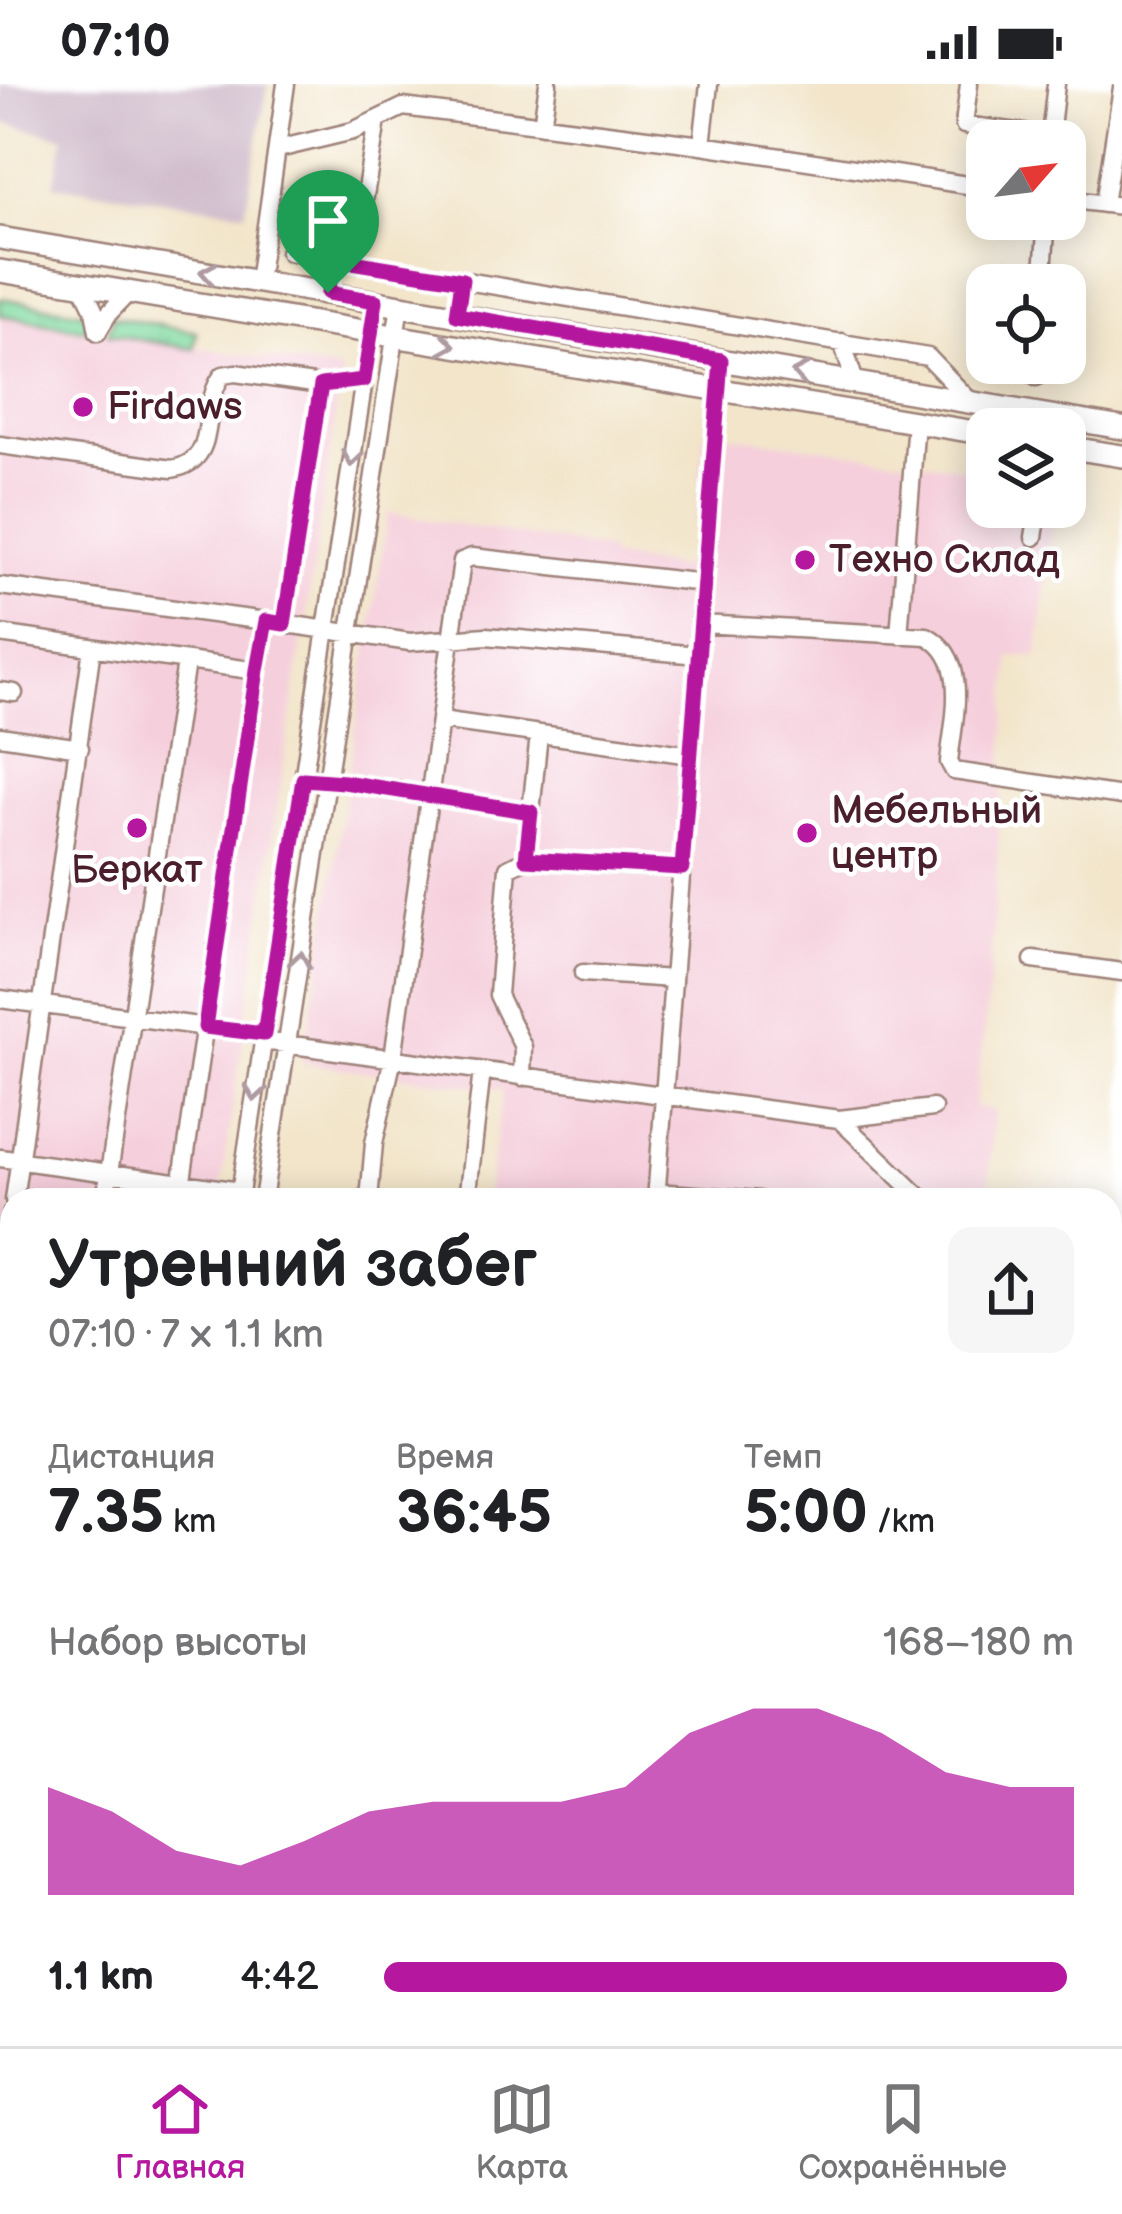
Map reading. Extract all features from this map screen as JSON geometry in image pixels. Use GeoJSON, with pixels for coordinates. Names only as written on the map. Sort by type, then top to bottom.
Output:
{"type":"FeatureCollection","features":[{"type":"Feature","properties":{"kind":"main road"},"geometry":{"type":"LineString","coordinates":[[3,236],[1122,428]]}},
{"type":"Feature","properties":{"kind":"main road"},"geometry":{"type":"LineString","coordinates":[[0,271],[966,430]]}},
{"type":"Feature","properties":{"kind":"main road"},"geometry":{"type":"LineString","coordinates":[[1086,450],[1122,456]]}},
{"type":"Feature","properties":{"kind":"street"},"geometry":{"type":"LineString","coordinates":[[258,282],[286,84]]}},
{"type":"Feature","properties":{"kind":"street"},"geometry":{"type":"LineString","coordinates":[[542,125],[548,84]]}},
{"type":"Feature","properties":{"kind":"street"},"geometry":{"type":"LineString","coordinates":[[702,145],[710,84]]}},
{"type":"Feature","properties":{"kind":"street"},"geometry":{"type":"LineString","coordinates":[[966,126],[969,84]]}},
{"type":"Feature","properties":{"kind":"street"},"geometry":{"type":"LineString","coordinates":[[1052,120],[1056,84]]}},
{"type":"Feature","properties":{"kind":"street"},"geometry":{"type":"LineString","coordinates":[[1113,205],[1122,88]]}},
{"type":"Feature","properties":{"kind":"street"},"geometry":{"type":"LineString","coordinates":[[278,149],[353,131],[403,107],[966,185]]}},
{"type":"Feature","properties":{"kind":"street"},"geometry":{"type":"LineString","coordinates":[[328,293],[334,259],[362,221],[377,120]]}},
{"type":"Feature","properties":{"kind":"street"},"geometry":{"type":"LineString","coordinates":[[290,252],[928,357],[971,402]]}},
{"type":"Feature","properties":{"kind":"street"},"geometry":{"type":"LineString","coordinates":[[457,315],[462,280]]}},
{"type":"Feature","properties":{"kind":"street"},"geometry":{"type":"LineString","coordinates":[[81,283],[98,332],[128,292]]}},
{"type":"Feature","properties":{"kind":"street"},"geometry":{"type":"LineString","coordinates":[[240,1188],[376,301]]}},
{"type":"Feature","properties":{"kind":"street"},"geometry":{"type":"LineString","coordinates":[[265,1188],[400,305]]}},
{"type":"Feature","properties":{"kind":"street"},"geometry":{"type":"LineString","coordinates":[[842,342],[855,382]]}},
{"type":"Feature","properties":{"kind":"street"},"geometry":{"type":"LineString","coordinates":[[657,1188],[721,360]]}},
{"type":"Feature","properties":{"kind":"street"},"geometry":{"type":"LineString","coordinates":[[0,445],[184,467],[204,449],[214,386],[223,375],[321,385],[364,380]]}},
{"type":"Feature","properties":{"kind":"street"},"geometry":{"type":"LineString","coordinates":[[181,1188],[257,670],[275,622],[321,385]]}},
{"type":"Feature","properties":{"kind":"street"},"geometry":{"type":"LineString","coordinates":[[899,635],[916,422]]}},
{"type":"Feature","properties":{"kind":"street"},"geometry":{"type":"LineString","coordinates":[[1034,537],[1036,528]]}},
{"type":"Feature","properties":{"kind":"street"},"geometry":{"type":"LineString","coordinates":[[370,1188],[374,1143],[393,1058],[461,565],[468,557],[704,583]]}},
{"type":"Feature","properties":{"kind":"street"},"geometry":{"type":"LineString","coordinates":[[0,586],[410,642],[486,636],[698,656]]}},
{"type":"Feature","properties":{"kind":"street"},"geometry":{"type":"LineString","coordinates":[[700,624],[927,636],[949,654],[956,688],[949,762],[954,771],[1122,796]]}},
{"type":"Feature","properties":{"kind":"street"},"geometry":{"type":"LineString","coordinates":[[0,634],[257,670]]}},
{"type":"Feature","properties":{"kind":"street"},"geometry":{"type":"LineString","coordinates":[[16,1188],[92,648]]}},
{"type":"Feature","properties":{"kind":"street"},"geometry":{"type":"LineString","coordinates":[[107,1188],[186,662]]}},
{"type":"Feature","properties":{"kind":"street"},"geometry":{"type":"LineString","coordinates":[[440,720],[691,755]]}},
{"type":"Feature","properties":{"kind":"street"},"geometry":{"type":"LineString","coordinates":[[526,859],[539,734]]}},
{"type":"Feature","properties":{"kind":"street"},"geometry":{"type":"LineString","coordinates":[[0,736],[80,748]]}},
{"type":"Feature","properties":{"kind":"street"},"geometry":{"type":"LineString","coordinates":[[303,779],[531,812]]}},
{"type":"Feature","properties":{"kind":"street"},"geometry":{"type":"LineString","coordinates":[[522,1077],[523,1047],[498,995],[508,868],[526,859],[682,868]]}},
{"type":"Feature","properties":{"kind":"street"},"geometry":{"type":"LineString","coordinates":[[1033,960],[1122,972]]}},
{"type":"Feature","properties":{"kind":"street"},"geometry":{"type":"LineString","coordinates":[[584,973],[673,980]]}},
{"type":"Feature","properties":{"kind":"street"},"geometry":{"type":"LineString","coordinates":[[0,999],[839,1120],[933,1108]]}},
{"type":"Feature","properties":{"kind":"street"},"geometry":{"type":"LineString","coordinates":[[468,1188],[482,1071]]}},
{"type":"Feature","properties":{"kind":"street"},"geometry":{"type":"LineString","coordinates":[[839,1120],[909,1188]]}},
{"type":"Feature","properties":{"kind":"street"},"geometry":{"type":"LineString","coordinates":[[0,1158],[109,1173],[165,1188]]}},
{"type":"Feature","properties":{"kind":"shaded area"},"geometry":{"type":"Polygon","coordinates":[[[0,84],[268,84],[245,212],[54,185],[64,137],[0,122],[0,84]]]}},
{"type":"Feature","properties":{"kind":"shaded area","name":"Беркат"},"geometry":{"type":"Polygon","coordinates":[[[0,315],[342,371],[221,1188],[0,1188],[0,315]]]}},
{"type":"Feature","properties":{"kind":"shaded area"},"geometry":{"type":"Polygon","coordinates":[[[704,432],[966,468],[966,528],[1052,528],[1038,656],[1010,656],[989,987],[975,1107],[994,1110],[988,1188],[488,1188],[503,1090],[302,1063],[388,513],[610,550],[609,557],[692,569],[704,432]]]}},
{"type":"Feature","properties":{"kind":"green space"},"geometry":{"type":"Polygon","coordinates":[[[0,298],[88,313],[86,330],[0,315],[0,298]]]}},
{"type":"Feature","properties":{"kind":"green space"},"geometry":{"type":"Polygon","coordinates":[[[114,317],[197,332],[194,349],[108,334],[114,317]]]}},
{"type":"Feature","properties":{"kind":"place","name":"Firdaws"},"geometry":{"type":"Point","coordinates":[83,407]}},
{"type":"Feature","properties":{"kind":"place","name":"Техно Склад"},"geometry":{"type":"Point","coordinates":[805,560]}},
{"type":"Feature","properties":{"kind":"place","name":"Беркат"},"geometry":{"type":"Point","coordinates":[137,828]}},
{"type":"Feature","properties":{"kind":"place","name":"Мебельный центр"},"geometry":{"type":"Point","coordinates":[807,833]}},
{"type":"Feature","properties":{"kind":"route"},"geometry":{"type":"LineString","coordinates":[[334,259],[462,280],[457,315],[721,360],[682,868],[526,859],[531,812],[303,779],[264,1034],[205,1027],[257,670],[266,621],[284,624],[321,385],[364,380],[376,301],[328,293],[334,259]]}}]}
